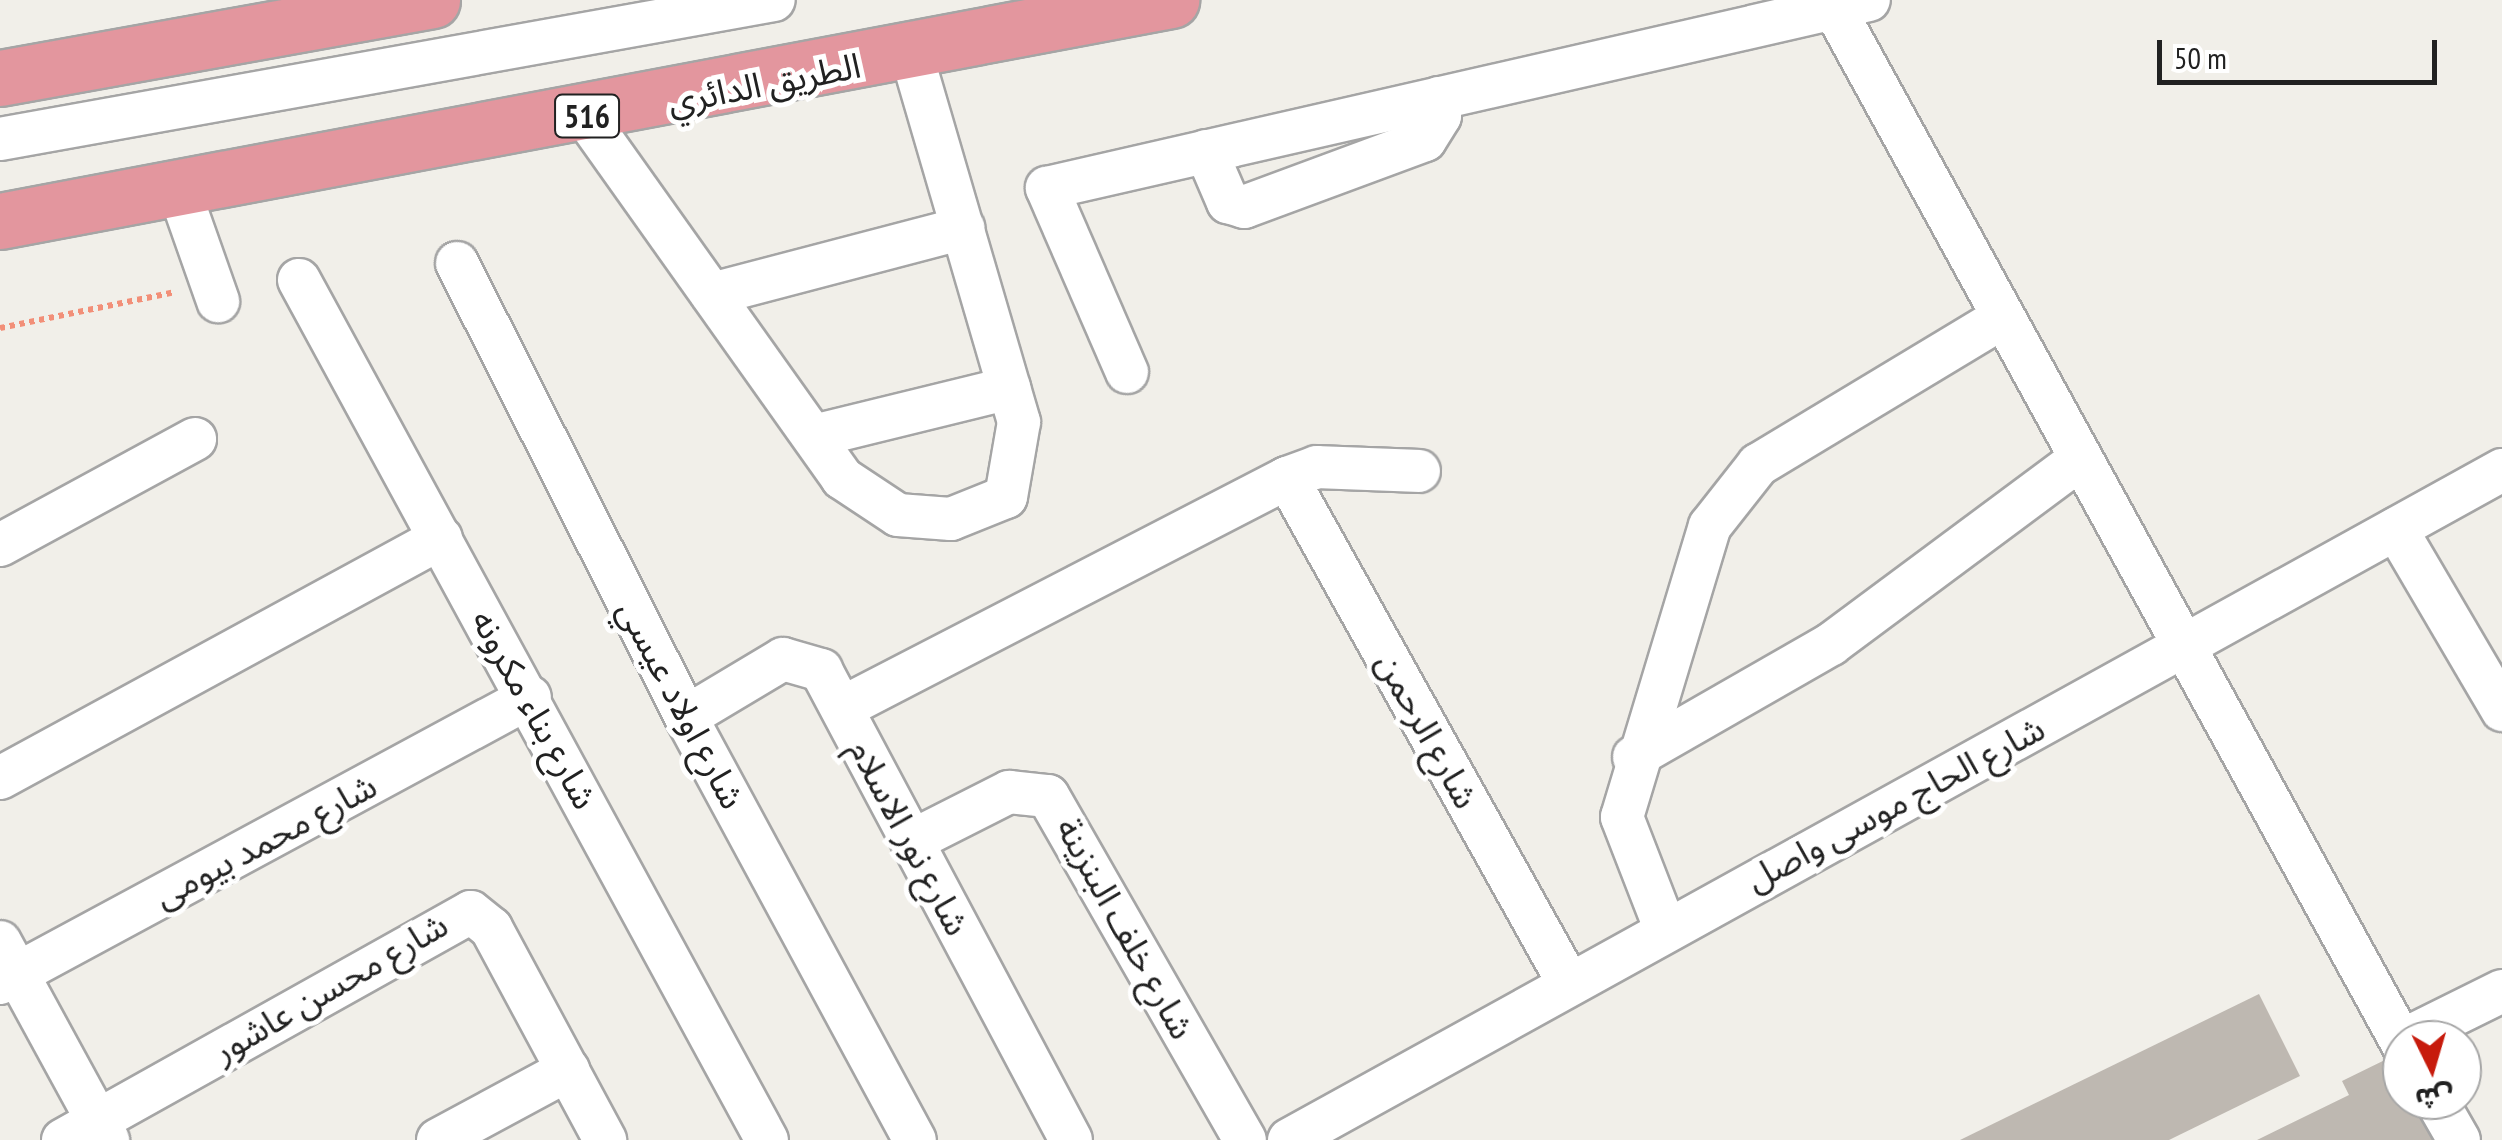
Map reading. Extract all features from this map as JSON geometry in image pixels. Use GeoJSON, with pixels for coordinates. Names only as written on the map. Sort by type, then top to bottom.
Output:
{"type":"FeatureCollection","features":[{"type":"Feature","properties":{"kind":"highway"},"geometry":{"type":"LineString","coordinates":[[0,78],[432,0]]}},
{"type":"Feature","properties":{"kind":"highway","name":"الطريق الدائري"},"geometry":{"type":"LineString","coordinates":[[0,221],[585,116],[1171,0]]}},
{"type":"Feature","properties":{"kind":"street"},"geometry":{"type":"LineString","coordinates":[[0,138],[774,0]]}},
{"type":"Feature","properties":{"kind":"street"},"geometry":{"type":"LineString","coordinates":[[1127,372],[1047,188],[1852,4],[2002,318],[2076,462],[2389,1020]]}},
{"type":"Feature","properties":{"kind":"street"},"geometry":{"type":"LineString","coordinates":[[585,116],[842,478],[877,506],[951,520],[1006,496],[1021,446],[1009,388],[912,54]]}},
{"type":"Feature","properties":{"kind":"street"},"geometry":{"type":"LineString","coordinates":[[1206,151],[1224,196],[1244,206],[1425,140],[1440,116],[1438,98]]}},
{"type":"Feature","properties":{"kind":"street"},"geometry":{"type":"LineString","coordinates":[[179,190],[214,293]]}},
{"type":"Feature","properties":{"kind":"street"},"geometry":{"type":"LineString","coordinates":[[712,294],[963,228]]}},
{"type":"Feature","properties":{"kind":"street","name":"شارع اولاد عيسي"},"geometry":{"type":"LineString","coordinates":[[457,263],[686,717],[915,1140]]}},
{"type":"Feature","properties":{"kind":"street","name":"شارع بناء مكرونه"},"geometry":{"type":"LineString","coordinates":[[299,280],[768,1140]]}},
{"type":"Feature","properties":{"kind":"street"},"geometry":{"type":"LineString","coordinates":[[1665,928],[1622,817],[1634,757],[1695,565],[1732,490],[1758,465],[2002,318]]}},
{"type":"Feature","properties":{"kind":"street"},"geometry":{"type":"LineString","coordinates":[[814,436],[1009,388]]}},
{"type":"Feature","properties":{"kind":"street"},"geometry":{"type":"LineString","coordinates":[[0,545],[195,440]]}},
{"type":"Feature","properties":{"kind":"street"},"geometry":{"type":"LineString","coordinates":[[1634,757],[1831,644],[2076,462]]}},
{"type":"Feature","properties":{"kind":"street"},"geometry":{"type":"LineString","coordinates":[[842,708],[1287,478],[1317,468],[1419,471]]}},
{"type":"Feature","properties":{"kind":"street","name":"شارع الحاج موسى واصل"},"geometry":{"type":"LineString","coordinates":[[1289,1140],[1665,928],[2502,470]]}},
{"type":"Feature","properties":{"kind":"street","name":"شارع الرحمن"},"geometry":{"type":"LineString","coordinates":[[1287,478],[1568,982]]}},
{"type":"Feature","properties":{"kind":"street"},"geometry":{"type":"LineString","coordinates":[[2396,529],[2502,710]]}},
{"type":"Feature","properties":{"kind":"street"},"geometry":{"type":"LineString","coordinates":[[0,778],[441,538]]}},
{"type":"Feature","properties":{"kind":"street","name":"شارع نور الاسلام"},"geometry":{"type":"LineString","coordinates":[[686,717],[768,665],[798,658],[821,670],[1071,1140]]}},
{"type":"Feature","properties":{"kind":"street","name":"شارع محمد بيومى"},"geometry":{"type":"LineString","coordinates":[[6,966],[530,698]]}},
{"type":"Feature","properties":{"kind":"street","name":"شارع خلف البنزينة"},"geometry":{"type":"LineString","coordinates":[[912,841],[1009,792],[1048,796],[1245,1140]]}},
{"type":"Feature","properties":{"kind":"street","name":"شارع محسن عاشور"},"geometry":{"type":"LineString","coordinates":[[90,1134],[459,913],[491,928],[605,1140]]}},
{"type":"Feature","properties":{"kind":"street"},"geometry":{"type":"LineString","coordinates":[[6,966],[90,1134]]}},
{"type":"Feature","properties":{"kind":"street"},"geometry":{"type":"LineString","coordinates":[[2445,1020],[2502,991]]}},
{"type":"Feature","properties":{"kind":"street"},"geometry":{"type":"LineString","coordinates":[[438,1140],[568,1070]]}},
{"type":"Feature","properties":{"kind":"path"},"geometry":{"type":"LineString","coordinates":[[0,328],[214,293]]}},
{"type":"Feature","properties":{"kind":"building"},"geometry":{"type":"Polygon","coordinates":[[[2259,994],[2300,1076],[2169,1140],[1960,1140],[2259,994]]]}},
{"type":"Feature","properties":{"kind":"building"},"geometry":{"type":"Polygon","coordinates":[[[2382,1061],[2382,1120],[2425,1120],[2435,1140],[2257,1140],[2349,1095],[2342,1081],[2382,1061]]]}}]}
